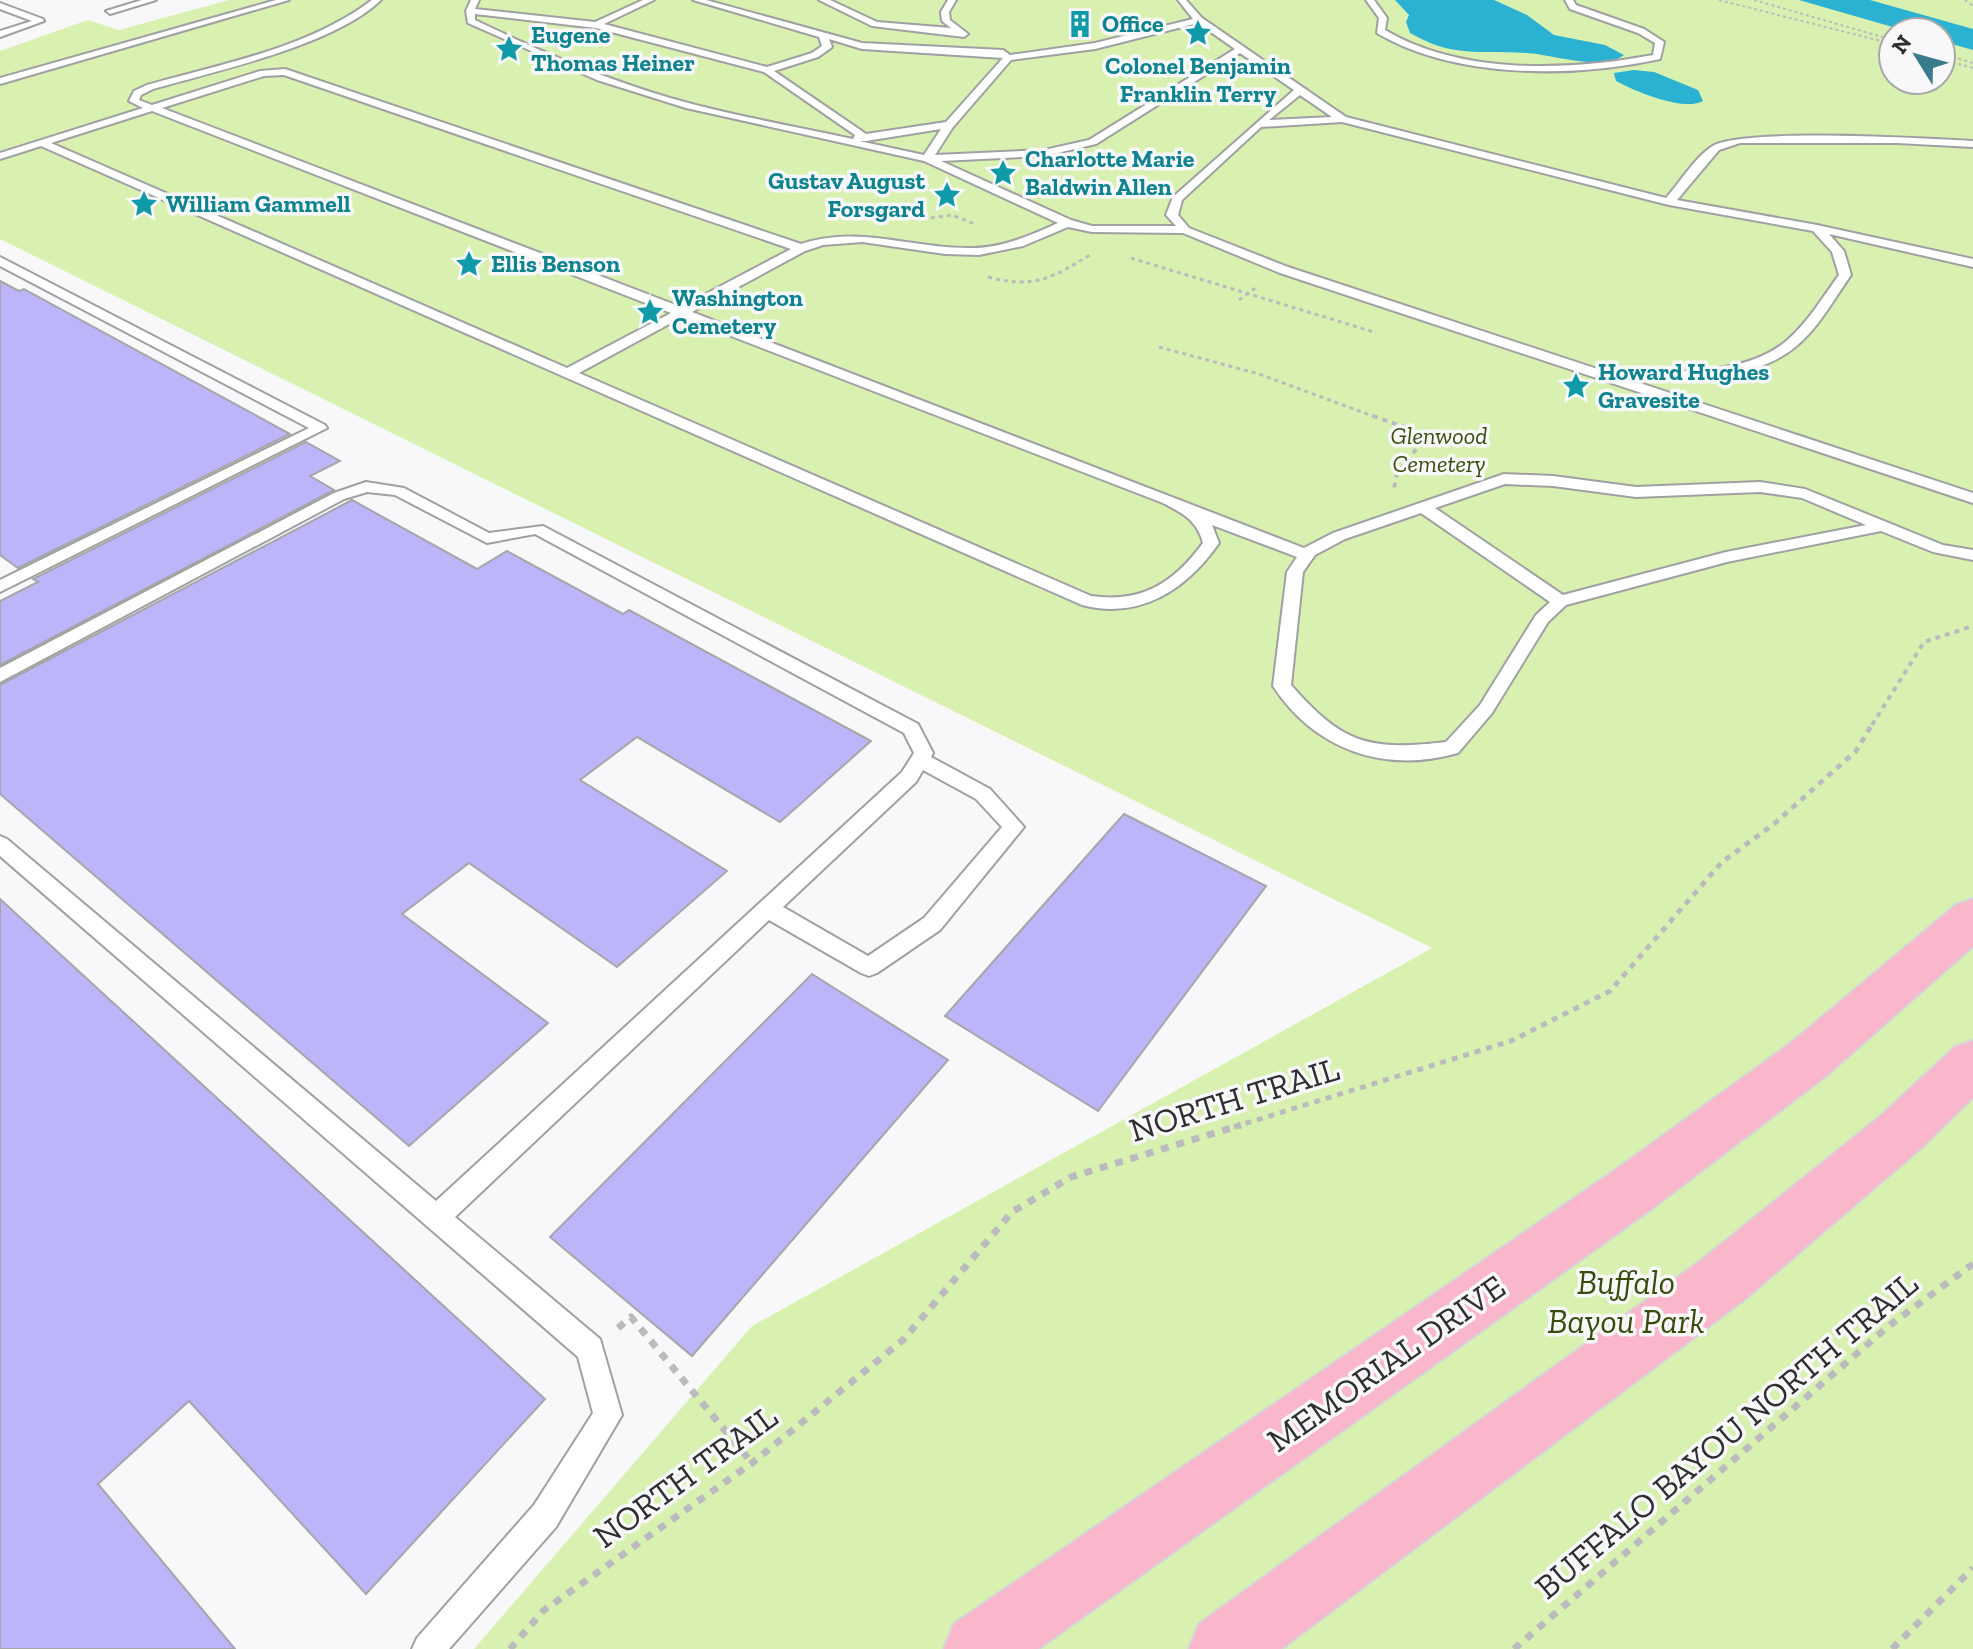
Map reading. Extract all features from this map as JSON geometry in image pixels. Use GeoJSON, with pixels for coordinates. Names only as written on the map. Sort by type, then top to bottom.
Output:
{"type":"FeatureCollection","features":[{"type":"Feature","properties":{"kind":"main road","name":"MEMORIAL DRIVE"},"geometry":{"type":"LineString","coordinates":[[979,1649],[1634,1189],[1809,1059],[1973,918]]}},
{"type":"Feature","properties":{"kind":"main road"},"geometry":{"type":"LineString","coordinates":[[1224,1649],[1724,1279],[1902,1131],[1973,1063]]}},
{"type":"Feature","properties":{"kind":"lane"},"geometry":{"type":"LineString","coordinates":[[110,11],[152,0]]}},
{"type":"Feature","properties":{"kind":"lane"},"geometry":{"type":"LineString","coordinates":[[0,81],[285,0]]}},
{"type":"Feature","properties":{"kind":"lane"},"geometry":{"type":"LineString","coordinates":[[377,0],[344,20],[298,40],[137,93],[134,101],[1307,555]]}},
{"type":"Feature","properties":{"kind":"lane"},"geometry":{"type":"LineString","coordinates":[[475,0],[470,11],[471,21],[600,78],[689,106],[927,159],[1067,223],[1092,229],[1185,230],[1284,270],[1973,498]]}},
{"type":"Feature","properties":{"kind":"lane"},"geometry":{"type":"LineString","coordinates":[[596,25],[650,0]]}},
{"type":"Feature","properties":{"kind":"lane"},"geometry":{"type":"LineString","coordinates":[[697,0],[862,46],[1006,56],[1095,46],[1199,20]]}},
{"type":"Feature","properties":{"kind":"lane"},"geometry":{"type":"LineString","coordinates":[[823,0],[875,24],[960,32]]}},
{"type":"Feature","properties":{"kind":"lane"},"geometry":{"type":"LineString","coordinates":[[952,0],[945,12],[946,21],[960,32],[1006,56]]}},
{"type":"Feature","properties":{"kind":"lane"},"geometry":{"type":"LineString","coordinates":[[1182,0],[1199,20],[1342,119]]}},
{"type":"Feature","properties":{"kind":"lane"},"geometry":{"type":"LineString","coordinates":[[1370,0],[1383,18],[1380,31],[1395,44],[1433,56],[1481,63],[1555,66],[1625,65],[1657,57],[1660,42],[1641,31],[1573,7],[1569,0]]}},
{"type":"Feature","properties":{"kind":"lane"},"geometry":{"type":"LineString","coordinates":[[0,6],[40,21],[0,34]]}},
{"type":"Feature","properties":{"kind":"lane"},"geometry":{"type":"LineString","coordinates":[[470,11],[596,25],[767,70],[866,138]]}},
{"type":"Feature","properties":{"kind":"lane"},"geometry":{"type":"LineString","coordinates":[[815,55],[827,47],[822,34]]}},
{"type":"Feature","properties":{"kind":"lane"},"geometry":{"type":"LineString","coordinates":[[767,70],[815,55],[862,46]]}},
{"type":"Feature","properties":{"kind":"lane"},"geometry":{"type":"LineString","coordinates":[[927,159],[1044,153],[1092,142],[1242,48]]}},
{"type":"Feature","properties":{"kind":"lane"},"geometry":{"type":"LineString","coordinates":[[927,159],[949,125],[1006,56]]}},
{"type":"Feature","properties":{"kind":"lane"},"geometry":{"type":"LineString","coordinates":[[0,156],[263,73],[285,72],[801,248]]}},
{"type":"Feature","properties":{"kind":"lane"},"geometry":{"type":"LineString","coordinates":[[1185,230],[1172,215],[1177,199],[1258,124],[1299,91]]}},
{"type":"Feature","properties":{"kind":"lane"},"geometry":{"type":"LineString","coordinates":[[1258,124],[1342,119],[1669,202],[1817,228],[1973,263]]}},
{"type":"Feature","properties":{"kind":"lane"},"geometry":{"type":"LineString","coordinates":[[841,139],[949,125]]}},
{"type":"Feature","properties":{"kind":"lane"},"geometry":{"type":"LineString","coordinates":[[1669,202],[1715,148],[1739,140],[1897,140],[1973,144]]}},
{"type":"Feature","properties":{"kind":"lane"},"geometry":{"type":"LineString","coordinates":[[42,143],[1088,601],[1123,605],[1157,595],[1199,562],[1211,543],[1208,525],[1194,512]]}},
{"type":"Feature","properties":{"kind":"lane"},"geometry":{"type":"LineString","coordinates":[[568,373],[801,248],[825,239],[851,237],[969,252],[1008,247],[1067,223]]}},
{"type":"Feature","properties":{"kind":"lane"},"geometry":{"type":"LineString","coordinates":[[1595,371],[1682,374],[1750,364],[1784,350],[1845,275],[1838,251],[1817,228]]}},
{"type":"Feature","properties":{"kind":"lane"},"geometry":{"type":"LineString","coordinates":[[0,261],[320,428],[1,585]]}},
{"type":"Feature","properties":{"kind":"lane"},"geometry":{"type":"LineString","coordinates":[[1883,526],[1726,557],[1560,601],[1542,619],[1486,709],[1451,748],[1397,755],[1345,745],[1307,717],[1282,686],[1295,572],[1307,555],[1339,536],[1504,479],[1553,481],[1636,492],[1760,487],[1805,494],[1883,526],[1939,549],[1973,555]]}},
{"type":"Feature","properties":{"kind":"lane"},"geometry":{"type":"LineString","coordinates":[[0,676],[339,496],[366,487],[399,491],[487,538],[537,529],[911,729],[924,753],[909,777],[436,1217]]}},
{"type":"Feature","properties":{"kind":"lane"},"geometry":{"type":"LineString","coordinates":[[1414,509],[1560,601]]}},
{"type":"Feature","properties":{"kind":"lane"},"geometry":{"type":"LineString","coordinates":[[768,909],[869,967],[932,924],[1014,827],[983,794],[920,759]]}},
{"type":"Feature","properties":{"kind":"lane"},"geometry":{"type":"LineString","coordinates":[[0,844],[590,1349],[608,1415],[545,1516],[428,1649]]}},
{"type":"Feature","properties":{"kind":"path"},"geometry":{"type":"LineString","coordinates":[[1719,0],[1877,38]]}},
{"type":"Feature","properties":{"kind":"path"},"geometry":{"type":"LineString","coordinates":[[1754,0],[1877,37]]}},
{"type":"Feature","properties":{"kind":"path"},"geometry":{"type":"LineString","coordinates":[[1965,0],[1973,6]]}},
{"type":"Feature","properties":{"kind":"path"},"geometry":{"type":"LineString","coordinates":[[919,221],[938,215],[952,215],[973,222],[977,227],[969,243],[973,269],[979,274],[1021,283],[1060,275],[1088,256],[1098,253]]}},
{"type":"Feature","properties":{"kind":"path"},"geometry":{"type":"LineString","coordinates":[[1122,255],[1381,334]]}},
{"type":"Feature","properties":{"kind":"path"},"geometry":{"type":"LineString","coordinates":[[1159,347],[1259,374],[1407,428],[1417,448],[1397,474],[1393,494],[1414,509]]}},
{"type":"Feature","properties":{"kind":"path","name":"NORTH TRAIL"},"geometry":{"type":"LineString","coordinates":[[510,1649],[543,1611],[752,1463],[903,1340],[1012,1212],[1071,1177],[1511,1041],[1610,991],[1722,862],[1774,824],[1856,751],[1924,642],[1973,626]]}},
{"type":"Feature","properties":{"kind":"path","name":"BUFFALO BAYOU NORTH TRAIL"},"geometry":{"type":"LineString","coordinates":[[1514,1649],[1890,1325],[1973,1264]]}},
{"type":"Feature","properties":{"kind":"path"},"geometry":{"type":"LineString","coordinates":[[590,1349],[631,1317],[752,1463]]}},
{"type":"Feature","properties":{"kind":"path"},"geometry":{"type":"LineString","coordinates":[[1892,1649],[1973,1568]]}},
{"type":"Feature","properties":{"kind":"green space"},"geometry":{"type":"Polygon","coordinates":[[[229,0],[1973,0],[1973,1649],[474,1649],[752,1326],[1432,948],[0,239],[0,51],[88,20],[119,30],[229,0]]]}},
{"type":"Feature","properties":{"kind":"water"},"geometry":{"type":"Polygon","coordinates":[[[1395,0],[1494,0],[1527,15],[1554,35],[1605,45],[1624,55],[1615,60],[1590,62],[1526,53],[1445,48],[1410,33],[1406,22],[1409,15],[1395,0]]]}},
{"type":"Feature","properties":{"kind":"water"},"geometry":{"type":"Polygon","coordinates":[[[1799,0],[1870,0],[1927,16],[1877,16],[1877,22],[1799,0]]]}},
{"type":"Feature","properties":{"kind":"water"},"geometry":{"type":"Polygon","coordinates":[[[1957,24],[1973,29],[1973,50],[1957,46],[1957,24]]]}},
{"type":"Feature","properties":{"kind":"water"},"geometry":{"type":"Polygon","coordinates":[[[1634,70],[1654,72],[1698,90],[1703,101],[1695,104],[1672,102],[1646,95],[1616,81],[1614,73],[1634,70]]]}},
{"type":"Feature","properties":{"kind":"building"},"geometry":{"type":"Polygon","coordinates":[[[0,281],[19,291],[24,289],[290,434],[18,568],[0,555],[0,281]]]}},
{"type":"Feature","properties":{"kind":"building"},"geometry":{"type":"Polygon","coordinates":[[[306,442],[340,461],[310,476],[334,490],[0,665],[0,601],[38,582],[33,579],[306,442]]]}},
{"type":"Feature","properties":{"kind":"building"},"geometry":{"type":"Polygon","coordinates":[[[352,500],[477,569],[507,551],[623,614],[629,610],[871,741],[780,822],[637,737],[580,780],[727,871],[617,967],[469,863],[402,914],[548,1023],[409,1146],[0,794],[0,685],[352,500]]]}},
{"type":"Feature","properties":{"kind":"building"},"geometry":{"type":"Polygon","coordinates":[[[1124,814],[1266,886],[1098,1111],[945,1016],[1124,814]]]}},
{"type":"Feature","properties":{"kind":"building"},"geometry":{"type":"Polygon","coordinates":[[[0,899],[545,1399],[366,1594],[189,1401],[98,1484],[235,1649],[0,1649],[0,899]]]}},
{"type":"Feature","properties":{"kind":"building"},"geometry":{"type":"Polygon","coordinates":[[[812,974],[948,1060],[692,1356],[550,1237],[812,974]]]}},
{"type":"Feature","properties":{"kind":"place","name":"Office"},"geometry":{"type":"Point","coordinates":[1080,24]}},
{"type":"Feature","properties":{"kind":"place","name":"Colonel Benjamin Franklin Terry"},"geometry":{"type":"Point","coordinates":[1198,33]}},
{"type":"Feature","properties":{"kind":"place","name":"Eugene Thomas Heiner"},"geometry":{"type":"Point","coordinates":[509,49]}},
{"type":"Feature","properties":{"kind":"place","name":"Charlotte Marie Baldwin Allen"},"geometry":{"type":"Point","coordinates":[1003,173]}},
{"type":"Feature","properties":{"kind":"place","name":"Gustav August Forsgard"},"geometry":{"type":"Point","coordinates":[947,195]}},
{"type":"Feature","properties":{"kind":"place","name":"William Gammell"},"geometry":{"type":"Point","coordinates":[144,204]}},
{"type":"Feature","properties":{"kind":"place","name":"Ellis Benson"},"geometry":{"type":"Point","coordinates":[469,264]}},
{"type":"Feature","properties":{"kind":"place","name":"Washington Cemetery"},"geometry":{"type":"Point","coordinates":[650,312]}},
{"type":"Feature","properties":{"kind":"place","name":"Howard Hughes Gravesite"},"geometry":{"type":"Point","coordinates":[1576,386]}},
{"type":"Feature","properties":{"kind":"park label","name":"Glenwood Cemetery"},"geometry":{"type":"Point","coordinates":[1439,450]}},
{"type":"Feature","properties":{"kind":"park label","name":"Buffalo Bayou Park"},"geometry":{"type":"Point","coordinates":[1626,1302]}}]}
